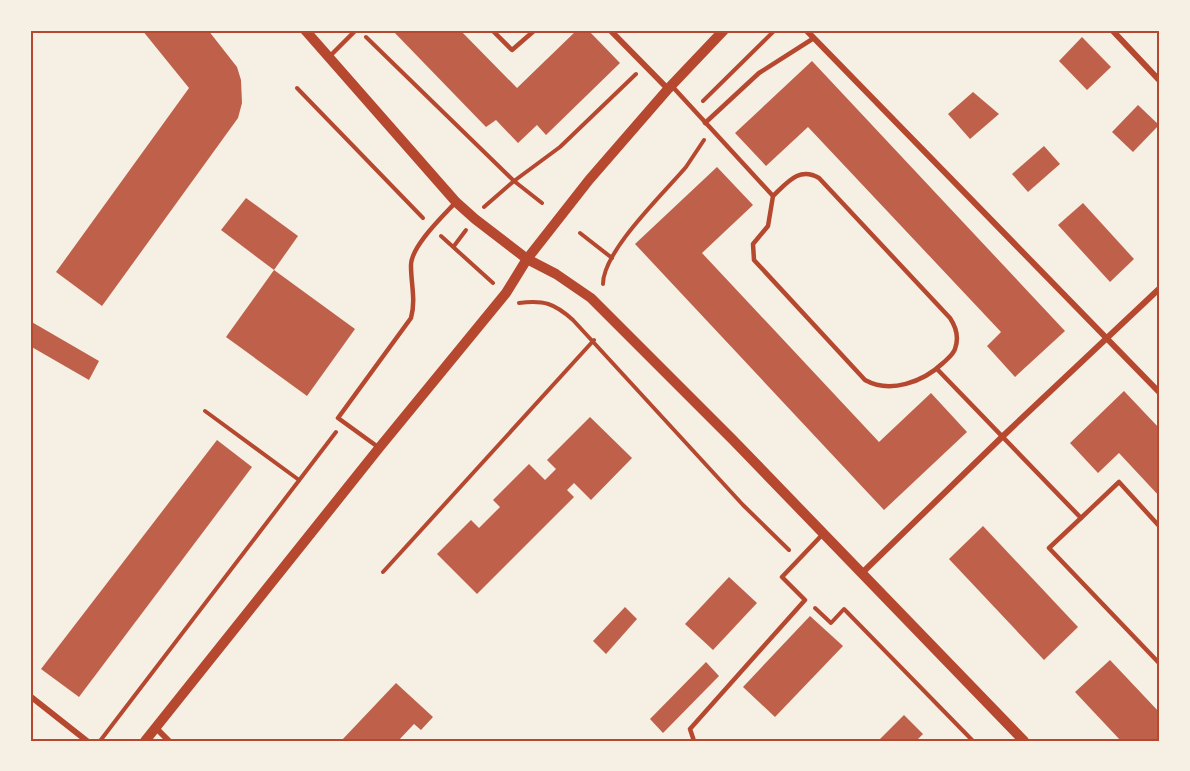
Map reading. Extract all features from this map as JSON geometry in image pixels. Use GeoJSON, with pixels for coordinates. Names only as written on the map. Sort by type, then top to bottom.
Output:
{"type":"FeatureCollection","features":[{"type":"Feature","properties":{"kind":"street"},"geometry":{"type":"LineString","coordinates":[[305,30],[456,202],[527,259],[556,274],[591,298],[1024,741]]}},
{"type":"Feature","properties":{"kind":"street"},"geometry":{"type":"LineString","coordinates":[[610,30],[651,73],[669,87]]}},
{"type":"Feature","properties":{"kind":"street"},"geometry":{"type":"LineString","coordinates":[[145,741],[506,293],[527,259],[589,180],[669,87],[724,30]]}},
{"type":"Feature","properties":{"kind":"street"},"geometry":{"type":"LineString","coordinates":[[806,30],[1160,393]]}},
{"type":"Feature","properties":{"kind":"street"},"geometry":{"type":"LineString","coordinates":[[1112,30],[1160,81]]}},
{"type":"Feature","properties":{"kind":"street"},"geometry":{"type":"LineString","coordinates":[[862,573],[1160,288]]}},
{"type":"Feature","properties":{"kind":"street"},"geometry":{"type":"LineString","coordinates":[[30,696],[87,741]]}},
{"type":"Feature","properties":{"kind":"street"},"geometry":{"type":"LineString","coordinates":[[156,728],[169,741]]}},
{"type":"Feature","properties":{"kind":"lane"},"geometry":{"type":"LineString","coordinates":[[329,58],[357,30]]}},
{"type":"Feature","properties":{"kind":"lane"},"geometry":{"type":"LineString","coordinates":[[492,30],[512,50],[535,30]]}},
{"type":"Feature","properties":{"kind":"lane"},"geometry":{"type":"LineString","coordinates":[[705,123],[759,73],[814,38]]}},
{"type":"Feature","properties":{"kind":"lane"},"geometry":{"type":"LineString","coordinates":[[669,87],[694,110],[773,196]]}},
{"type":"Feature","properties":{"kind":"lane"},"geometry":{"type":"LineString","coordinates":[[799,174],[813,174],[819,178],[950,318],[954,325],[957,342],[954,352],[937,369],[921,379],[893,386],[875,385],[865,380],[754,260],[753,244],[768,226],[773,196],[799,174]]}},
{"type":"Feature","properties":{"kind":"lane"},"geometry":{"type":"LineString","coordinates":[[379,448],[338,418],[411,318],[414,305],[410,263],[422,240],[456,202]]}},
{"type":"Feature","properties":{"kind":"lane"},"geometry":{"type":"LineString","coordinates":[[937,369],[1081,518]]}},
{"type":"Feature","properties":{"kind":"lane"},"geometry":{"type":"LineString","coordinates":[[1160,527],[1119,482],[1049,548],[1160,664]]}},
{"type":"Feature","properties":{"kind":"lane"},"geometry":{"type":"LineString","coordinates":[[694,741],[690,729],[805,600],[782,577],[824,534]]}},
{"type":"Feature","properties":{"kind":"path"},"geometry":{"type":"LineString","coordinates":[[357,30],[514,181],[542,203]]}},
{"type":"Feature","properties":{"kind":"path"},"geometry":{"type":"LineString","coordinates":[[694,110],[775,30]]}},
{"type":"Feature","properties":{"kind":"path"},"geometry":{"type":"LineString","coordinates":[[483,207],[560,147],[635,74],[651,73]]}},
{"type":"Feature","properties":{"kind":"path"},"geometry":{"type":"LineString","coordinates":[[297,88],[432,228],[494,284]]}},
{"type":"Feature","properties":{"kind":"path"},"geometry":{"type":"LineString","coordinates":[[603,284],[603,274],[630,231],[687,165],[711,129]]}},
{"type":"Feature","properties":{"kind":"path"},"geometry":{"type":"LineString","coordinates":[[454,246],[466,230]]}},
{"type":"Feature","properties":{"kind":"path"},"geometry":{"type":"LineString","coordinates":[[580,232],[612,258]]}},
{"type":"Feature","properties":{"kind":"path"},"geometry":{"type":"LineString","coordinates":[[517,303],[534,301],[555,305],[573,320],[594,340],[743,505],[798,559]]}},
{"type":"Feature","properties":{"kind":"path"},"geometry":{"type":"LineString","coordinates":[[573,320],[577,315]]}},
{"type":"Feature","properties":{"kind":"path"},"geometry":{"type":"LineString","coordinates":[[383,572],[594,340]]}},
{"type":"Feature","properties":{"kind":"path"},"geometry":{"type":"LineString","coordinates":[[205,411],[299,480]]}},
{"type":"Feature","properties":{"kind":"path"},"geometry":{"type":"LineString","coordinates":[[100,741],[336,431]]}},
{"type":"Feature","properties":{"kind":"path"},"geometry":{"type":"LineString","coordinates":[[805,600],[831,622],[844,609],[973,741]]}},
{"type":"Feature","properties":{"kind":"building"},"geometry":{"type":"Polygon","coordinates":[[[142,30],[208,30],[237,67],[241,80],[242,103],[238,118],[102,306],[56,272],[189,88],[142,30]]]}},
{"type":"Feature","properties":{"kind":"building"},"geometry":{"type":"Polygon","coordinates":[[[392,30],[460,30],[517,88],[577,30],[588,30],[620,63],[546,135],[537,125],[518,143],[496,120],[486,127],[392,30]]]}},
{"type":"Feature","properties":{"kind":"building"},"geometry":{"type":"Polygon","coordinates":[[[1082,37],[1111,67],[1087,90],[1059,61],[1082,37]]]}},
{"type":"Feature","properties":{"kind":"building"},"geometry":{"type":"Polygon","coordinates":[[[812,61],[1065,331],[1015,377],[987,346],[1001,332],[808,127],[766,166],[735,133],[812,61]]]}},
{"type":"Feature","properties":{"kind":"building"},"geometry":{"type":"Polygon","coordinates":[[[973,92],[999,114],[970,139],[948,114],[973,92]]]}},
{"type":"Feature","properties":{"kind":"building"},"geometry":{"type":"Polygon","coordinates":[[[1138,105],[1159,125],[1133,152],[1112,132],[1138,105]]]}},
{"type":"Feature","properties":{"kind":"building"},"geometry":{"type":"Polygon","coordinates":[[[1044,146],[1060,164],[1028,192],[1012,174],[1044,146]]]}},
{"type":"Feature","properties":{"kind":"building"},"geometry":{"type":"Polygon","coordinates":[[[717,167],[753,205],[702,253],[879,442],[931,393],[967,432],[884,510],[635,244],[717,167]]]}},
{"type":"Feature","properties":{"kind":"building"},"geometry":{"type":"Polygon","coordinates":[[[246,198],[298,236],[274,270],[221,230],[246,198]]]}},
{"type":"Feature","properties":{"kind":"building"},"geometry":{"type":"Polygon","coordinates":[[[1083,203],[1134,259],[1110,282],[1058,225],[1083,203]]]}},
{"type":"Feature","properties":{"kind":"building"},"geometry":{"type":"Polygon","coordinates":[[[274,270],[355,329],[307,396],[226,337],[274,270]]]}},
{"type":"Feature","properties":{"kind":"building"},"geometry":{"type":"Polygon","coordinates":[[[30,321],[99,361],[89,380],[30,346],[30,321]]]}},
{"type":"Feature","properties":{"kind":"building"},"geometry":{"type":"Polygon","coordinates":[[[1124,391],[1160,429],[1160,497],[1119,453],[1098,473],[1070,443],[1124,391]]]}},
{"type":"Feature","properties":{"kind":"building"},"geometry":{"type":"Polygon","coordinates":[[[590,417],[632,458],[591,500],[574,483],[567,490],[574,497],[477,594],[437,554],[471,520],[479,528],[500,507],[493,500],[529,464],[545,480],[556,469],[547,460],[590,417]]]}},
{"type":"Feature","properties":{"kind":"building"},"geometry":{"type":"Polygon","coordinates":[[[217,440],[252,467],[79,697],[41,669],[217,440]]]}},
{"type":"Feature","properties":{"kind":"building"},"geometry":{"type":"Polygon","coordinates":[[[983,526],[1078,627],[1044,660],[949,559],[983,526]]]}},
{"type":"Feature","properties":{"kind":"building"},"geometry":{"type":"Polygon","coordinates":[[[729,577],[757,603],[713,650],[685,624],[729,577]]]}},
{"type":"Feature","properties":{"kind":"building"},"geometry":{"type":"Polygon","coordinates":[[[625,607],[637,619],[606,654],[593,641],[625,607]]]}},
{"type":"Feature","properties":{"kind":"building"},"geometry":{"type":"Polygon","coordinates":[[[810,616],[843,646],[775,717],[743,687],[810,616]]]}},
{"type":"Feature","properties":{"kind":"building"},"geometry":{"type":"Polygon","coordinates":[[[1110,660],[1160,713],[1160,741],[1121,741],[1075,692],[1110,660]]]}},
{"type":"Feature","properties":{"kind":"building"},"geometry":{"type":"Polygon","coordinates":[[[706,662],[719,676],[663,733],[650,719],[706,662]]]}},
{"type":"Feature","properties":{"kind":"building"},"geometry":{"type":"Polygon","coordinates":[[[396,683],[433,717],[421,730],[414,724],[398,741],[341,741],[396,683]]]}},
{"type":"Feature","properties":{"kind":"building"},"geometry":{"type":"Polygon","coordinates":[[[904,715],[923,734],[916,741],[879,740],[904,715]]]}}]}
